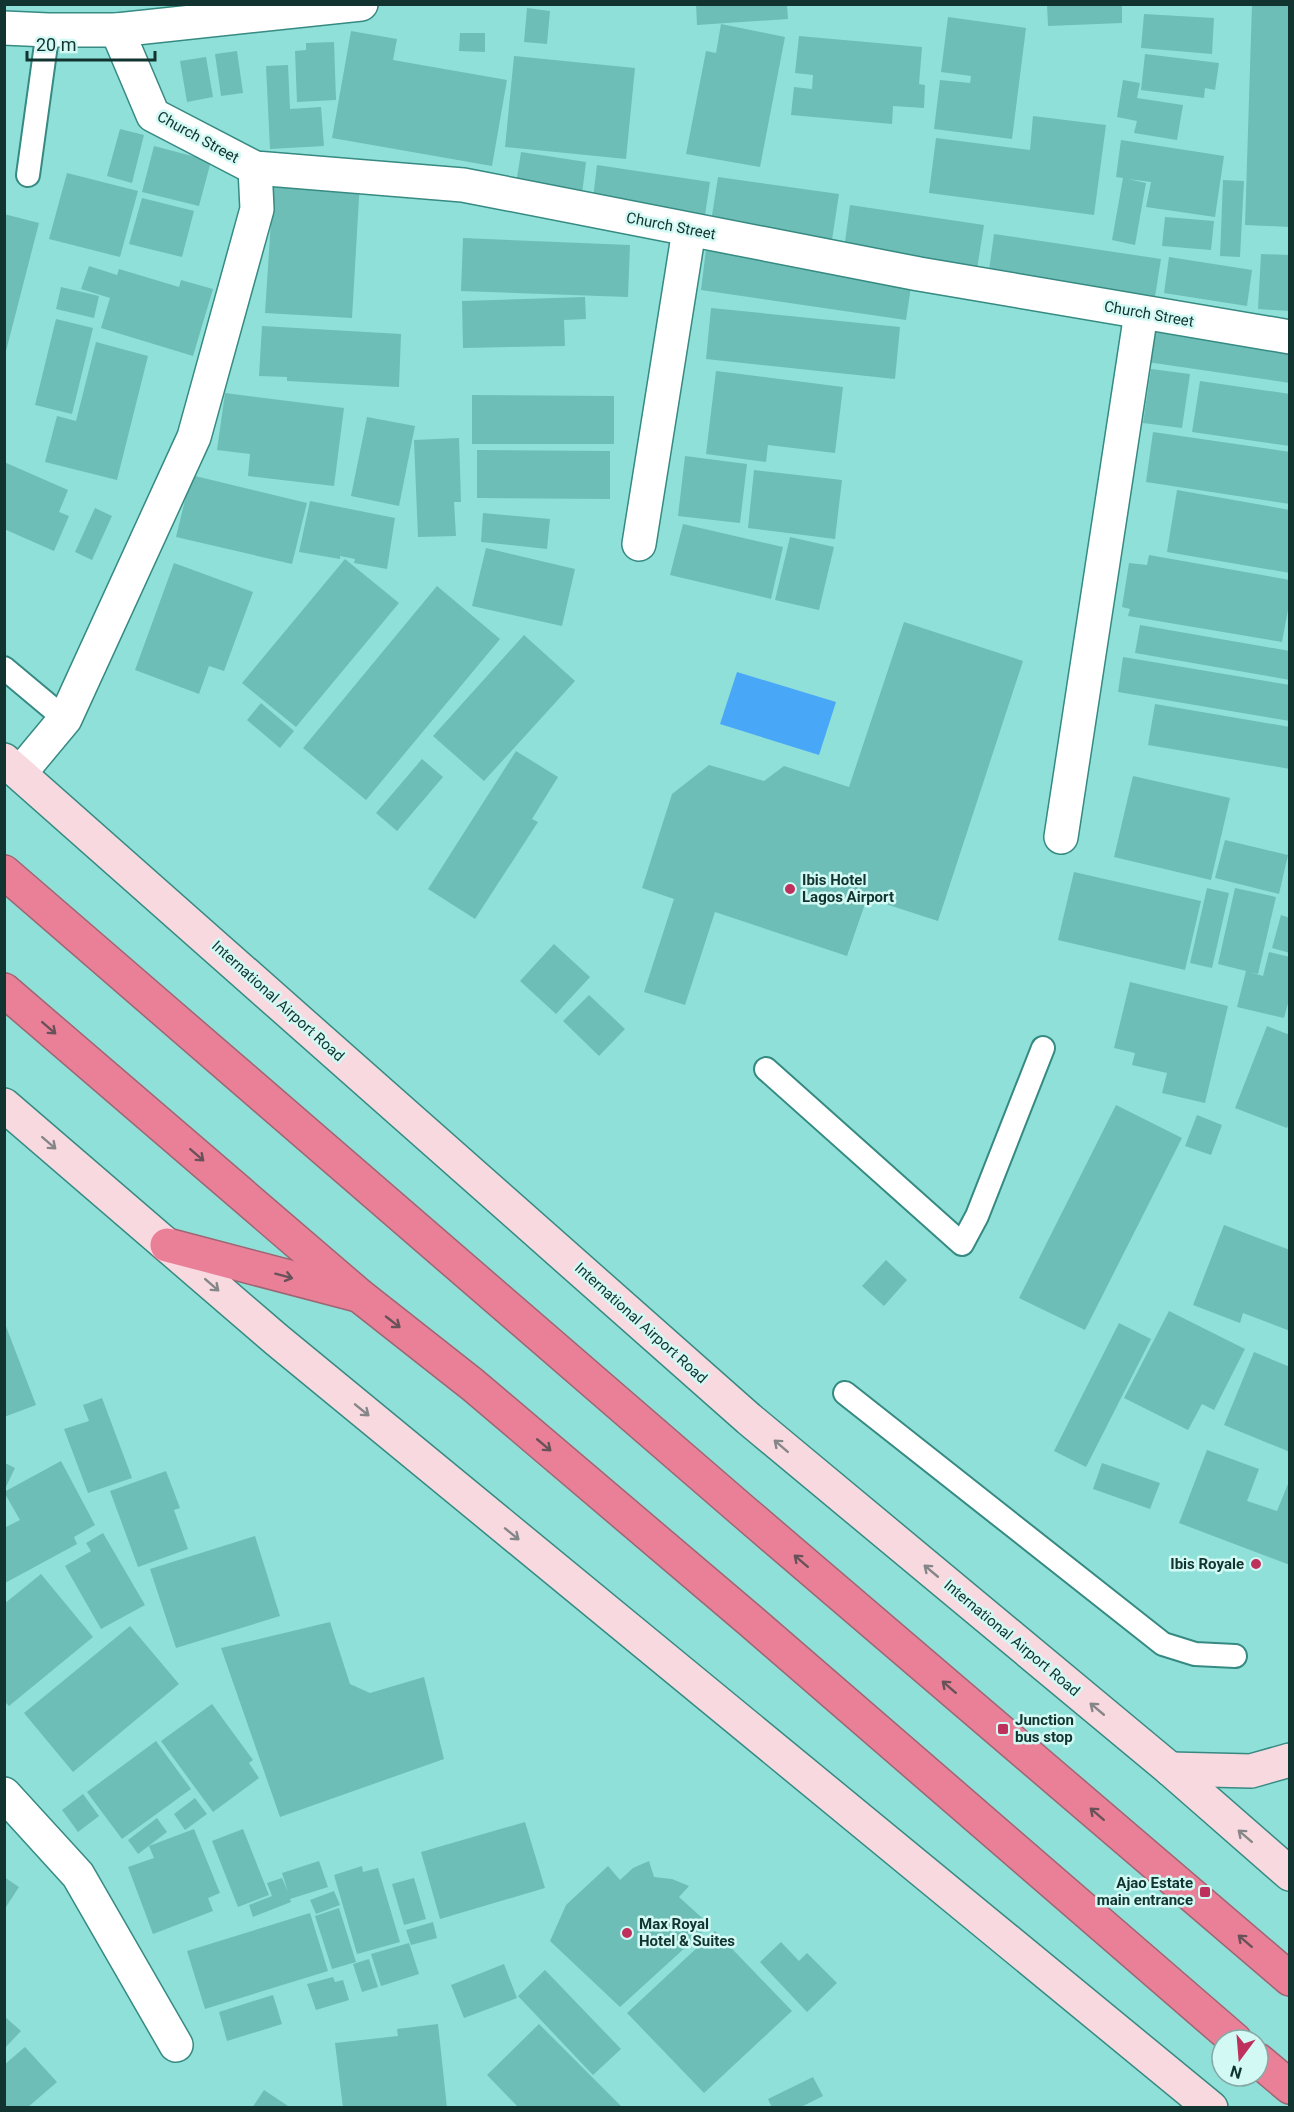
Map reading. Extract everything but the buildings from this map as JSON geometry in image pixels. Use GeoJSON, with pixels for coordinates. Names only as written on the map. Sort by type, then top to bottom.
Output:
{"type":"FeatureCollection","features":[{"type":"Feature","properties":{"kind":"highway"},"geometry":{"type":"LineString","coordinates":[[4,872],[743,1512],[1290,1979]]}},
{"type":"Feature","properties":{"kind":"highway"},"geometry":{"type":"LineString","coordinates":[[4,990],[360,1296],[473,1385],[752,1622],[1221,2028]]}},
{"type":"Feature","properties":{"kind":"highway"},"geometry":{"type":"LineString","coordinates":[[167,1245],[360,1296]]}},
{"type":"Feature","properties":{"kind":"highway"},"geometry":{"type":"LineString","coordinates":[[1270,2070],[1290,2087]]}},
{"type":"Feature","properties":{"kind":"main road","name":"International Airport Road"},"geometry":{"type":"LineString","coordinates":[[12,766],[758,1426],[1170,1769],[1290,1874]]}},
{"type":"Feature","properties":{"kind":"main road"},"geometry":{"type":"LineString","coordinates":[[4,1105],[295,1355],[1211,2108]]}},
{"type":"Feature","properties":{"kind":"main road"},"geometry":{"type":"LineString","coordinates":[[1170,1769],[1251,1771],[1290,1760]]}},
{"type":"Feature","properties":{"kind":"street"},"geometry":{"type":"LineString","coordinates":[[4,28],[117,30],[361,4]]}},
{"type":"Feature","properties":{"kind":"street","name":"Church Street"},"geometry":{"type":"LineString","coordinates":[[117,30],[153,115],[255,168],[463,185],[920,274],[1290,337]]}},
{"type":"Feature","properties":{"kind":"street"},"geometry":{"type":"LineString","coordinates":[[12,766],[65,718],[194,437],[257,209],[255,168]]}},
{"type":"Feature","properties":{"kind":"street"},"geometry":{"type":"LineString","coordinates":[[639,544],[689,230]]}},
{"type":"Feature","properties":{"kind":"street"},"geometry":{"type":"LineString","coordinates":[[1061,837],[1141,313]]}},
{"type":"Feature","properties":{"kind":"street"},"geometry":{"type":"LineString","coordinates":[[4,1794],[78,1875],[176,2045]]}},
{"type":"Feature","properties":{"kind":"lane"},"geometry":{"type":"LineString","coordinates":[[28,175],[48,30]]}},
{"type":"Feature","properties":{"kind":"lane"},"geometry":{"type":"LineString","coordinates":[[4,668],[65,718]]}},
{"type":"Feature","properties":{"kind":"lane"},"geometry":{"type":"LineString","coordinates":[[766,1069],[962,1244],[977,1216],[1043,1047]]}},
{"type":"Feature","properties":{"kind":"lane"},"geometry":{"type":"LineString","coordinates":[[845,1393],[1163,1644],[1195,1654],[1234,1656]]}},
{"type":"Feature","properties":{"kind":"water"},"geometry":{"type":"Polygon","coordinates":[[[737,672],[836,702],[819,755],[720,724],[737,672]]]}},
{"type":"Feature","properties":{"kind":"place","name":"Ibis Hotel Lagos Airport"},"geometry":{"type":"Point","coordinates":[790,889]}},
{"type":"Feature","properties":{"kind":"place","name":"Ibis Royale"},"geometry":{"type":"Point","coordinates":[1256,1564]}},
{"type":"Feature","properties":{"kind":"place","name":"Junction bus stop"},"geometry":{"type":"Point","coordinates":[1003,1729]}},
{"type":"Feature","properties":{"kind":"place","name":"Ajao Estate main entrance"},"geometry":{"type":"Point","coordinates":[1205,1892]}},
{"type":"Feature","properties":{"kind":"place","name":"Max Royal Hotel & Suites"},"geometry":{"type":"Point","coordinates":[627,1933]}}]}
